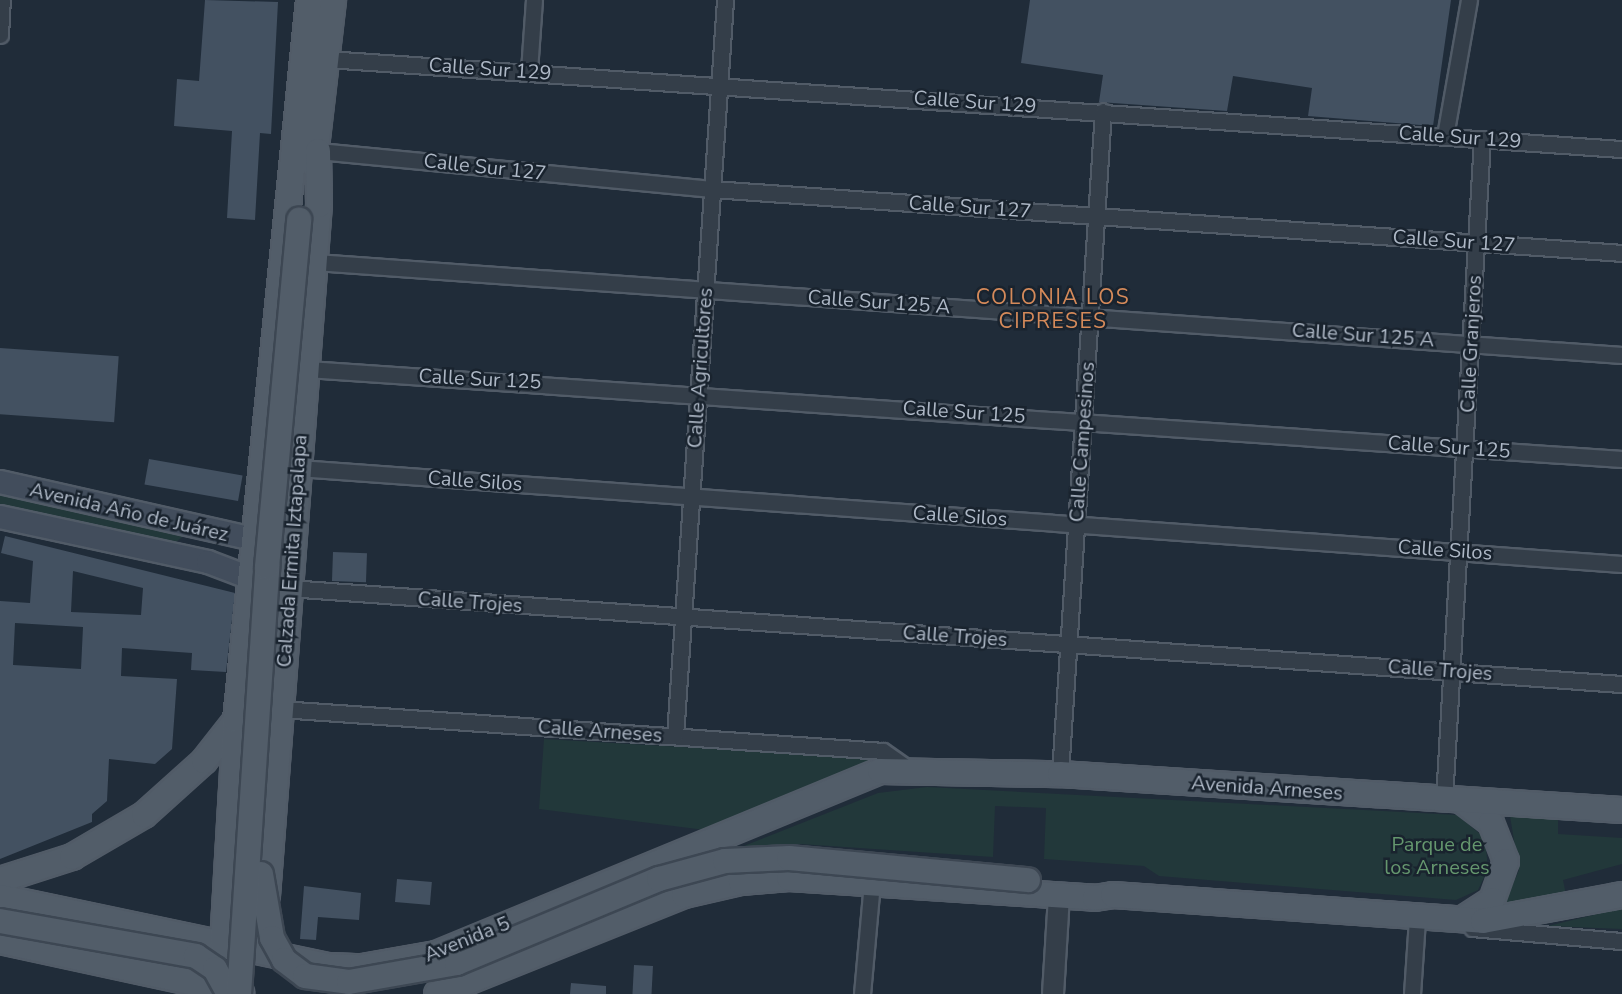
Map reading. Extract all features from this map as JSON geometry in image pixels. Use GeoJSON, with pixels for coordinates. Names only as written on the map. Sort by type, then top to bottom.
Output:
{"type":"FeatureCollection","features":[{"type":"Feature","properties":{"kind":"main road","name":"Calzada Ermita Iztapalapa"},"geometry":{"type":"LineString","coordinates":[[223,944],[236,720],[258,540],[309,0]]}},
{"type":"Feature","properties":{"kind":"main road","name":"Calzada Ermita Iztapalapa"},"geometry":{"type":"LineString","coordinates":[[264,952],[288,588],[315,262],[318,151],[333,0]]}},
{"type":"Feature","properties":{"kind":"main road","name":"Calzada Ermita Iztapalapa"},"geometry":{"type":"LineString","coordinates":[[233,993],[267,567],[300,219],[318,151]]}},
{"type":"Feature","properties":{"kind":"main road","name":"Avenida Año de Juárez"},"geometry":{"type":"LineString","coordinates":[[0,482],[213,532],[258,540]]}},
{"type":"Feature","properties":{"kind":"main road","name":"Avenida Año de Juárez"},"geometry":{"type":"LineString","coordinates":[[0,517],[208,562],[253,579]]}},
{"type":"Feature","properties":{"kind":"main road"},"geometry":{"type":"LineString","coordinates":[[208,562],[213,532]]}},
{"type":"Feature","properties":{"kind":"main road","name":"Calzada Ermita Iztapalapa"},"geometry":{"type":"LineString","coordinates":[[253,579],[267,603],[269,740],[255,994]]}},
{"type":"Feature","properties":{"kind":"main road"},"geometry":{"type":"LineString","coordinates":[[0,880],[72,857],[137,820],[186,780],[236,720]]}},
{"type":"Feature","properties":{"kind":"main road","name":"Avenida 5"},"geometry":{"type":"LineString","coordinates":[[0,897],[328,966],[362,967],[436,954],[880,771],[912,771]]}},
{"type":"Feature","properties":{"kind":"main road","name":"Avenida Arneses"},"geometry":{"type":"LineString","coordinates":[[912,771],[1060,774],[1453,801],[1622,810]]}},
{"type":"Feature","properties":{"kind":"main road"},"geometry":{"type":"LineString","coordinates":[[1453,801],[1491,823],[1506,861],[1492,900],[1456,920]]}},
{"type":"Feature","properties":{"kind":"main road"},"geometry":{"type":"LineString","coordinates":[[229,845],[250,859],[270,845]]}},
{"type":"Feature","properties":{"kind":"main road"},"geometry":{"type":"LineString","coordinates":[[261,874],[272,938],[284,960],[305,976],[349,982],[457,963],[659,879],[737,859],[808,860],[1101,885],[1113,895]]}},
{"type":"Feature","properties":{"kind":"main road","name":"Avenida 5"},"geometry":{"type":"LineString","coordinates":[[436,994],[697,891],[789,878],[872,884]]}},
{"type":"Feature","properties":{"kind":"main road"},"geometry":{"type":"LineString","coordinates":[[872,884],[1059,896],[1113,895],[1456,920],[1521,917],[1622,895]]}},
{"type":"Feature","properties":{"kind":"main road"},"geometry":{"type":"LineString","coordinates":[[0,921],[196,956],[214,969],[233,993]]}},
{"type":"Feature","properties":{"kind":"main road"},"geometry":{"type":"LineString","coordinates":[[0,941],[233,993]]}},
{"type":"Feature","properties":{"kind":"street"},"geometry":{"type":"LineString","coordinates":[[0,35],[2,0]]}},
{"type":"Feature","properties":{"kind":"street"},"geometry":{"type":"LineString","coordinates":[[529,71],[534,0]]}},
{"type":"Feature","properties":{"kind":"street","name":"Calle Agricultores"},"geometry":{"type":"LineString","coordinates":[[675,736],[725,0]]}},
{"type":"Feature","properties":{"kind":"street"},"geometry":{"type":"LineString","coordinates":[[1445,136],[1469,0]]}},
{"type":"Feature","properties":{"kind":"street","name":"Calle Sur 129"},"geometry":{"type":"LineString","coordinates":[[327,59],[719,83],[1622,149]]}},
{"type":"Feature","properties":{"kind":"street","name":"Calle Campesinos"},"geometry":{"type":"LineString","coordinates":[[1060,774],[1103,111]]}},
{"type":"Feature","properties":{"kind":"street","name":"Calle Granjeros"},"geometry":{"type":"LineString","coordinates":[[1453,801],[1452,670],[1482,139]]}},
{"type":"Feature","properties":{"kind":"street","name":"Calle Sur 127"},"geometry":{"type":"LineString","coordinates":[[318,151],[712,189],[1622,253]]}},
{"type":"Feature","properties":{"kind":"street","name":"Calle Sur 125 A"},"geometry":{"type":"LineString","coordinates":[[315,262],[1622,355]]}},
{"type":"Feature","properties":{"kind":"street","name":"Calle Sur 125"},"geometry":{"type":"LineString","coordinates":[[307,369],[698,393],[1622,459]]}},
{"type":"Feature","properties":{"kind":"street","name":"Calle Silos"},"geometry":{"type":"LineString","coordinates":[[298,468],[1622,564]]}},
{"type":"Feature","properties":{"kind":"street","name":"Calle Trojes"},"geometry":{"type":"LineString","coordinates":[[288,588],[1622,684]]}},
{"type":"Feature","properties":{"kind":"street","name":"Calle Arneses"},"geometry":{"type":"LineString","coordinates":[[280,709],[883,751],[912,771]]}},
{"type":"Feature","properties":{"kind":"street"},"geometry":{"type":"LineString","coordinates":[[862,994],[872,884]]}},
{"type":"Feature","properties":{"kind":"street"},"geometry":{"type":"LineString","coordinates":[[1053,994],[1059,896]]}},
{"type":"Feature","properties":{"kind":"street"},"geometry":{"type":"LineString","coordinates":[[1412,994],[1417,918]]}},
{"type":"Feature","properties":{"kind":"street"},"geometry":{"type":"LineString","coordinates":[[1456,920],[1478,930],[1622,940]]}},
{"type":"Feature","properties":{"kind":"green space"},"geometry":{"type":"Polygon","coordinates":[[[0,485],[191,529],[172,546],[0,511],[0,485]]]}},
{"type":"Feature","properties":{"kind":"green space"},"geometry":{"type":"Polygon","coordinates":[[[544,739],[872,758],[873,763],[705,830],[539,809],[544,739]]]}},
{"type":"Feature","properties":{"kind":"green space","name":"Parque de los Arneses"},"geometry":{"type":"Polygon","coordinates":[[[927,787],[1457,815],[1485,838],[1488,869],[1478,890],[1456,900],[1159,876],[1144,866],[1044,859],[1046,808],[995,806],[993,857],[800,844],[711,859],[878,793],[927,787]]]}},
{"type":"Feature","properties":{"kind":"green space"},"geometry":{"type":"Polygon","coordinates":[[[1510,816],[1558,819],[1558,834],[1622,838],[1622,864],[1563,880],[1566,895],[1504,905],[1519,870],[1510,816]]]}},
{"type":"Feature","properties":{"kind":"green space"},"geometry":{"type":"Polygon","coordinates":[[[1622,908],[1622,929],[1548,926],[1622,908]]]}},
{"type":"Feature","properties":{"kind":"building"},"geometry":{"type":"Polygon","coordinates":[[[205,0],[278,2],[271,134],[260,133],[255,220],[227,218],[232,131],[174,126],[177,79],[199,81],[205,0]]]}},
{"type":"Feature","properties":{"kind":"building"},"geometry":{"type":"Polygon","coordinates":[[[1030,0],[1451,0],[1433,126],[1308,116],[1312,88],[1233,76],[1227,111],[1099,102],[1103,75],[1021,63],[1030,0]]]}},
{"type":"Feature","properties":{"kind":"building"},"geometry":{"type":"Polygon","coordinates":[[[0,348],[119,356],[114,422],[0,414],[0,348]]]}},
{"type":"Feature","properties":{"kind":"building"},"geometry":{"type":"Polygon","coordinates":[[[149,459],[243,475],[238,501],[144,485],[149,459]]]}},
{"type":"Feature","properties":{"kind":"building"},"geometry":{"type":"Polygon","coordinates":[[[5,536],[235,593],[226,672],[191,670],[192,653],[122,648],[121,676],[177,679],[172,749],[155,764],[109,759],[107,801],[92,814],[92,822],[0,859],[0,601],[30,603],[33,561],[1,553],[5,536]],[[73,571],[71,612],[141,615],[143,588],[73,571]],[[15,623],[13,665],[81,669],[83,627],[15,623]]]}},
{"type":"Feature","properties":{"kind":"building"},"geometry":{"type":"Polygon","coordinates":[[[333,552],[367,553],[366,582],[332,581],[333,552]]]}},
{"type":"Feature","properties":{"kind":"building"},"geometry":{"type":"Polygon","coordinates":[[[397,879],[432,882],[430,905],[395,902],[397,879]]]}},
{"type":"Feature","properties":{"kind":"building"},"geometry":{"type":"Polygon","coordinates":[[[304,886],[361,893],[359,920],[318,917],[316,940],[300,939],[304,886]]]}},
{"type":"Feature","properties":{"kind":"building"},"geometry":{"type":"Polygon","coordinates":[[[634,965],[653,966],[652,994],[632,994],[634,965]]]}},
{"type":"Feature","properties":{"kind":"building"},"geometry":{"type":"Polygon","coordinates":[[[571,983],[606,986],[606,994],[570,994],[571,983]]]}},
{"type":"Feature","properties":{"kind":"district","name":"COLONIA LOS CIPRESES"},"geometry":{"type":"Point","coordinates":[1053,309]}}]}
